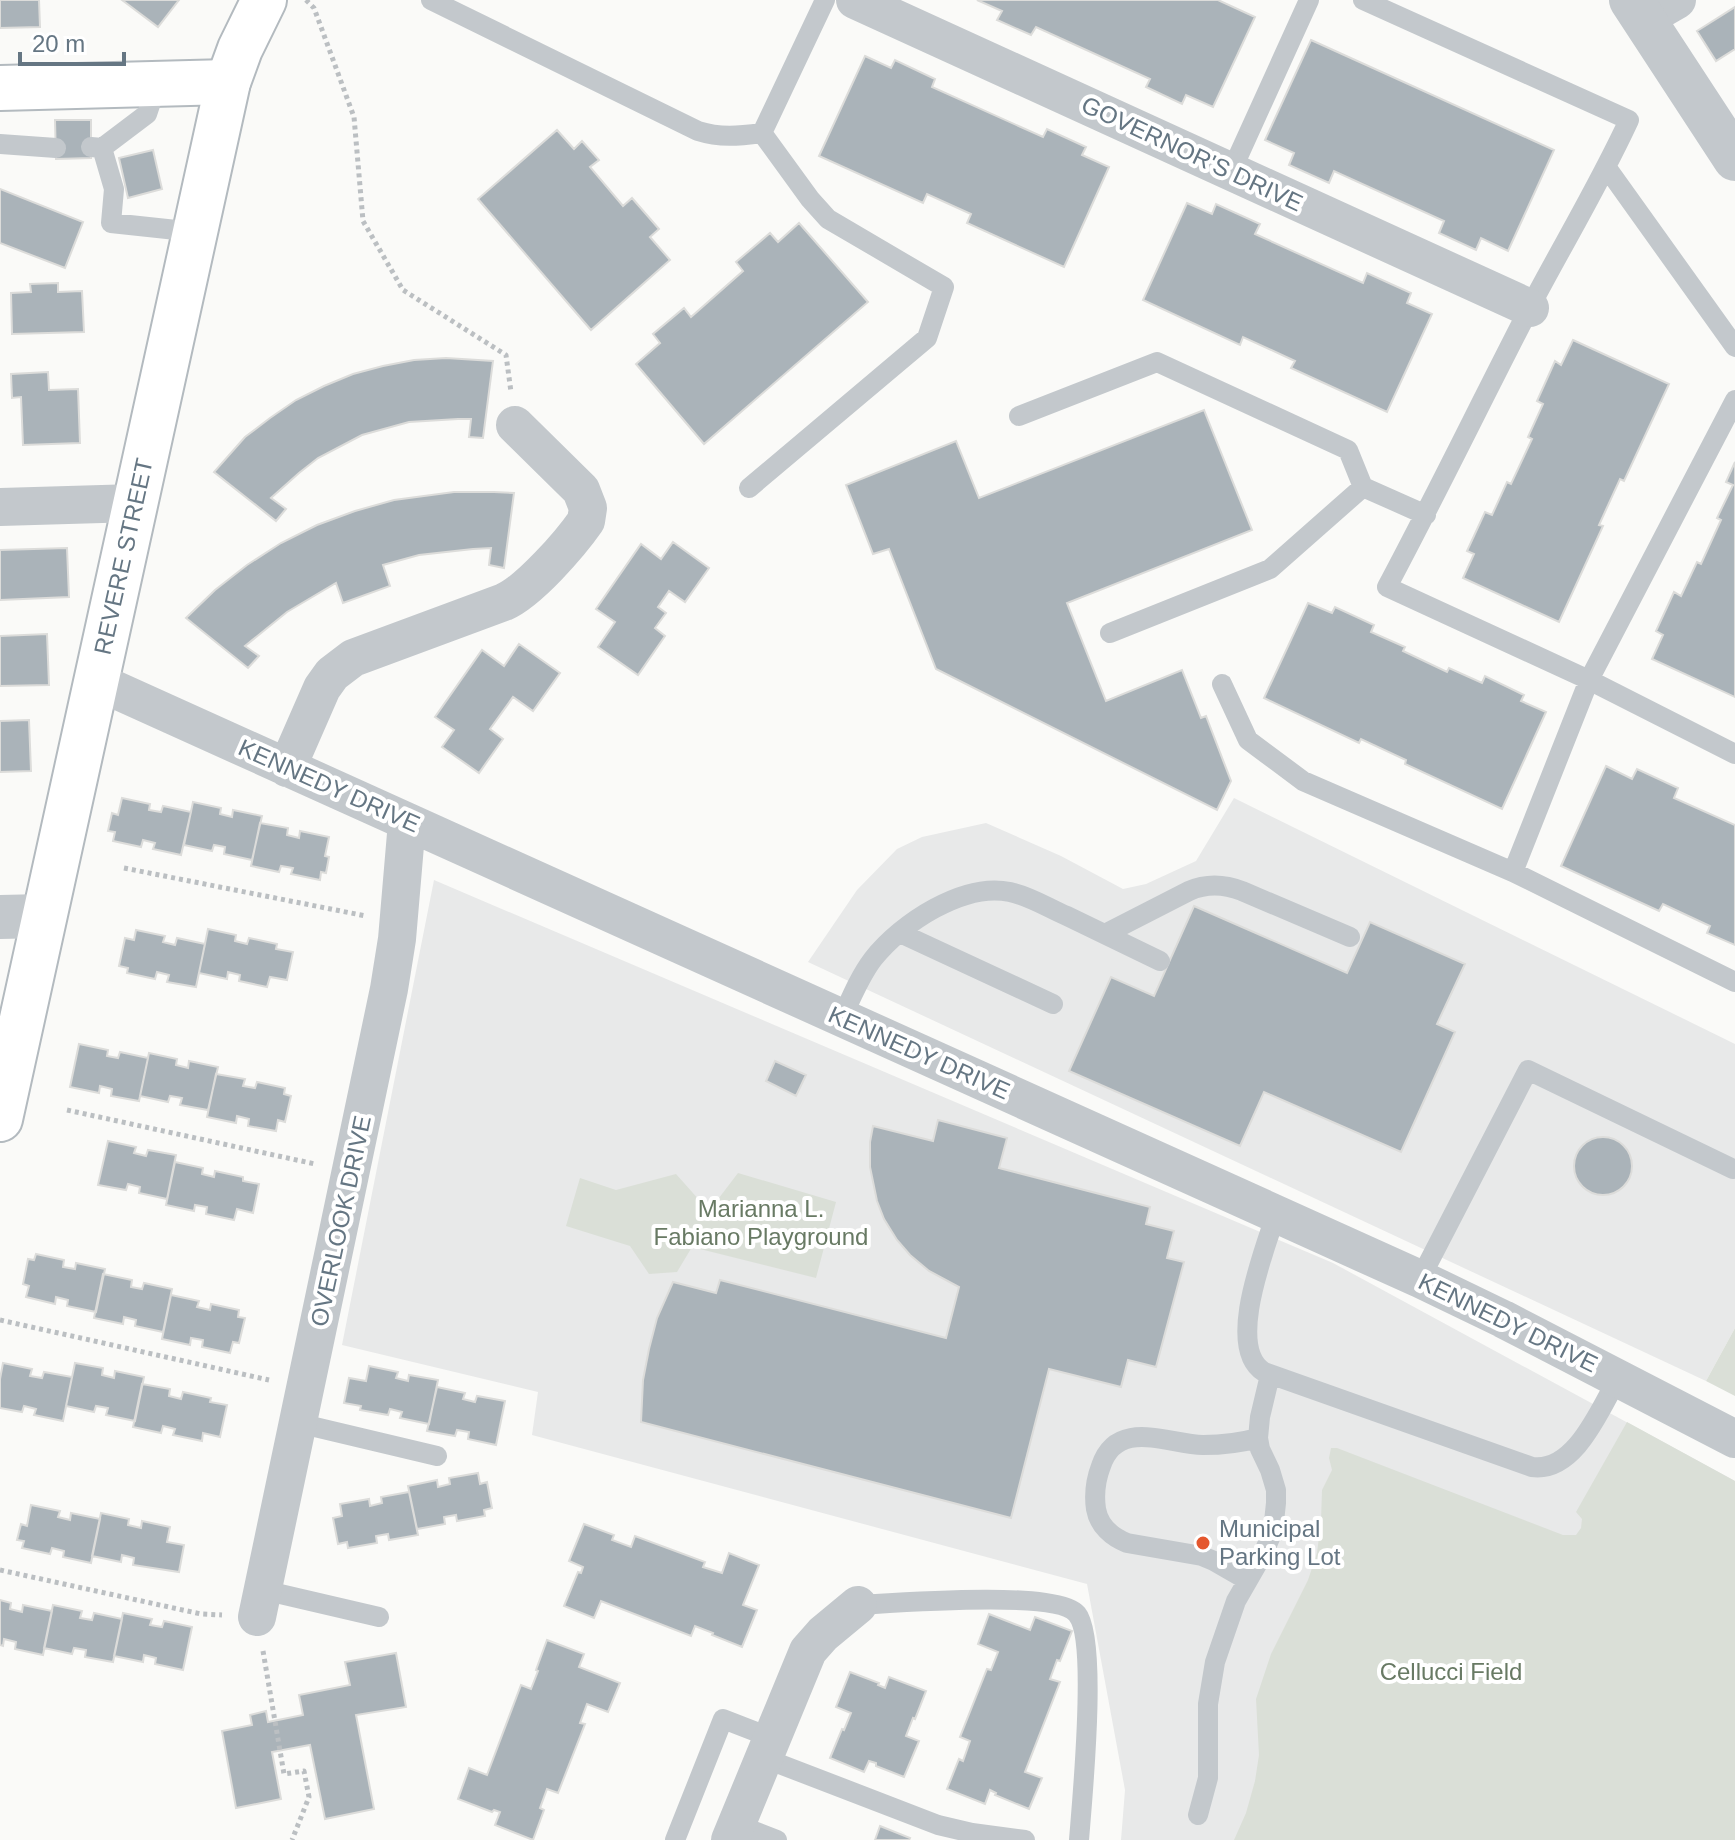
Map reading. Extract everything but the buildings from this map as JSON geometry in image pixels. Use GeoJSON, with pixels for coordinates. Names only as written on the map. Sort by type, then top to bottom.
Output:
{"type":"FeatureCollection","features":[{"type":"Feature","properties":{"kind":"main road","name":"REVERE STREET"},"geometry":{"type":"LineString","coordinates":[[0,1119],[228,82],[245,37],[264,0]]}},
{"type":"Feature","properties":{"kind":"main road"},"geometry":{"type":"LineString","coordinates":[[0,88],[228,82]]}},
{"type":"Feature","properties":{"kind":"street","name":"GOVERNOR'S DRIVE"},"geometry":{"type":"LineString","coordinates":[[855,0],[1530,308]]}},
{"type":"Feature","properties":{"kind":"street"},"geometry":{"type":"LineString","coordinates":[[1651,6],[1735,159]]}},
{"type":"Feature","properties":{"kind":"street"},"geometry":{"type":"LineString","coordinates":[[287,768],[322,688],[339,668],[361,655],[518,595],[586,521],[588,508],[581,490],[515,425]]}},
{"type":"Feature","properties":{"kind":"street"},"geometry":{"type":"LineString","coordinates":[[0,507],[136,503]]}},
{"type":"Feature","properties":{"kind":"street","name":"KENNEDY DRIVE"},"geometry":{"type":"LineString","coordinates":[[96,681],[1420,1279],[1735,1439]]}},
{"type":"Feature","properties":{"kind":"street","name":"OVERLOOK DRIVE"},"geometry":{"type":"LineString","coordinates":[[260,1603],[388,998],[407,822]]}},
{"type":"Feature","properties":{"kind":"street"},"geometry":{"type":"LineString","coordinates":[[0,917],[44,916]]}},
{"type":"Feature","properties":{"kind":"street"},"geometry":{"type":"LineString","coordinates":[[733,1832],[808,1651],[858,1605]]}},
{"type":"Feature","properties":{"kind":"lane"},"geometry":{"type":"LineString","coordinates":[[431,0],[698,131],[736,137],[762,133]]}},
{"type":"Feature","properties":{"kind":"lane"},"geometry":{"type":"LineString","coordinates":[[762,133],[825,0]]}},
{"type":"Feature","properties":{"kind":"lane"},"geometry":{"type":"LineString","coordinates":[[1231,172],[1309,0]]}},
{"type":"Feature","properties":{"kind":"lane"},"geometry":{"type":"LineString","coordinates":[[1363,0],[1629,120],[1607,168],[1530,308],[1387,587],[1589,680],[1735,754]]}},
{"type":"Feature","properties":{"kind":"lane"},"geometry":{"type":"LineString","coordinates":[[157,84],[147,114],[97,148],[114,189],[111,223],[195,232]]}},
{"type":"Feature","properties":{"kind":"lane"},"geometry":{"type":"LineString","coordinates":[[749,488],[927,338],[944,287],[828,219],[762,133]]}},
{"type":"Feature","properties":{"kind":"lane"},"geometry":{"type":"LineString","coordinates":[[0,144],[56,148]]}},
{"type":"Feature","properties":{"kind":"lane"},"geometry":{"type":"LineString","coordinates":[[1607,168],[1735,347]]}},
{"type":"Feature","properties":{"kind":"lane"},"geometry":{"type":"LineString","coordinates":[[1019,416],[1157,362],[1348,450],[1363,487],[1426,515]]}},
{"type":"Feature","properties":{"kind":"lane"},"geometry":{"type":"LineString","coordinates":[[1513,872],[1589,680],[1735,400]]}},
{"type":"Feature","properties":{"kind":"lane"},"geometry":{"type":"LineString","coordinates":[[1110,633],[1270,569],[1363,487]]}},
{"type":"Feature","properties":{"kind":"lane"},"geometry":{"type":"LineString","coordinates":[[1222,684],[1248,740],[1303,781],[1513,872],[1735,982]]}},
{"type":"Feature","properties":{"kind":"lane"},"geometry":{"type":"LineString","coordinates":[[1105,934],[1189,891],[1211,885],[1233,887],[1350,937]]}},
{"type":"Feature","properties":{"kind":"lane"},"geometry":{"type":"LineString","coordinates":[[842,1018],[873,959],[900,933],[946,903],[992,890],[1023,895],[1160,961]]}},
{"type":"Feature","properties":{"kind":"lane"},"geometry":{"type":"LineString","coordinates":[[900,933],[1053,1004]]}},
{"type":"Feature","properties":{"kind":"lane"},"geometry":{"type":"LineString","coordinates":[[1420,1279],[1528,1070],[1733,1169]]}},
{"type":"Feature","properties":{"kind":"lane"},"geometry":{"type":"LineString","coordinates":[[1276,1214],[1251,1299],[1246,1332],[1252,1362],[1270,1375],[1540,1468],[1554,1464],[1573,1452],[1618,1378]]}},
{"type":"Feature","properties":{"kind":"lane"},"geometry":{"type":"LineString","coordinates":[[1198,1815],[1208,1778],[1208,1704],[1215,1662],[1232,1611],[1273,1531],[1276,1490],[1258,1438],[1270,1375]]}},
{"type":"Feature","properties":{"kind":"lane"},"geometry":{"type":"LineString","coordinates":[[302,1405],[437,1456]]}},
{"type":"Feature","properties":{"kind":"lane"},"geometry":{"type":"LineString","coordinates":[[1247,1580],[1202,1556],[1117,1539],[1100,1521],[1096,1510],[1096,1485],[1106,1454],[1124,1440],[1147,1436],[1215,1445],[1258,1438]]}},
{"type":"Feature","properties":{"kind":"lane"},"geometry":{"type":"LineString","coordinates":[[858,1605],[1002,1599],[1053,1604],[1078,1615],[1084,1632],[1087,1675],[1079,1840]]}},
{"type":"Feature","properties":{"kind":"lane"},"geometry":{"type":"LineString","coordinates":[[260,1603],[379,1617]]}},
{"type":"Feature","properties":{"kind":"lane"},"geometry":{"type":"LineString","coordinates":[[675,1840],[723,1719],[768,1748],[938,1825],[1025,1840]]}},
{"type":"Feature","properties":{"kind":"lane"},"geometry":{"type":"LineString","coordinates":[[733,1832],[777,1840]]}},
{"type":"Feature","properties":{"kind":"path"},"geometry":{"type":"LineString","coordinates":[[306,0],[314,8],[354,117],[363,221],[403,290],[506,355],[515,425]]}},
{"type":"Feature","properties":{"kind":"path"},"geometry":{"type":"LineString","coordinates":[[124,868],[398,923]]}},
{"type":"Feature","properties":{"kind":"path"},"geometry":{"type":"LineString","coordinates":[[67,1110],[351,1172]]}},
{"type":"Feature","properties":{"kind":"path"},"geometry":{"type":"LineString","coordinates":[[0,1320],[302,1405]]}},
{"type":"Feature","properties":{"kind":"path"},"geometry":{"type":"LineString","coordinates":[[0,1570],[201,1614],[260,1603],[284,1774],[304,1771],[309,1797],[292,1840]]}},
{"type":"Feature","properties":{"kind":"shaded area"},"geometry":{"type":"Polygon","coordinates":[[[1234,798],[1735,1044],[1735,1328],[1706,1381],[808,962],[857,890],[897,849],[922,837],[986,823],[1061,856],[1123,889],[1146,884],[1196,861],[1234,798]]]}},
{"type":"Feature","properties":{"kind":"shaded area"},"geometry":{"type":"Polygon","coordinates":[[[434,880],[1333,1263],[1735,1481],[1735,1840],[1121,1840],[1125,1790],[1087,1584],[532,1435],[538,1392],[342,1345],[434,880]]]}},
{"type":"Feature","properties":{"kind":"green space","name":"Marianna L. Fabiano Playground"},"geometry":{"type":"Polygon","coordinates":[[[738,1173],[836,1202],[816,1278],[692,1247],[677,1272],[649,1274],[630,1246],[566,1226],[580,1178],[616,1190],[676,1174],[709,1211],[738,1173]]]}},
{"type":"Feature","properties":{"kind":"green space"},"geometry":{"type":"Polygon","coordinates":[[[1735,1328],[1735,1396],[1706,1381],[1735,1328]]]}},
{"type":"Feature","properties":{"kind":"green space","name":"Cellucci Field"},"geometry":{"type":"Polygon","coordinates":[[[1627,1422],[1735,1481],[1735,1840],[1234,1840],[1255,1781],[1259,1755],[1256,1699],[1271,1654],[1308,1580],[1317,1553],[1322,1490],[1332,1470],[1329,1458],[1331,1448],[1563,1535],[1576,1535],[1582,1519],[1576,1512],[1627,1422]]]}},
{"type":"Feature","properties":{"kind":"place","name":"Municipal Parking Lot"},"geometry":{"type":"Point","coordinates":[1203,1543]}}]}
